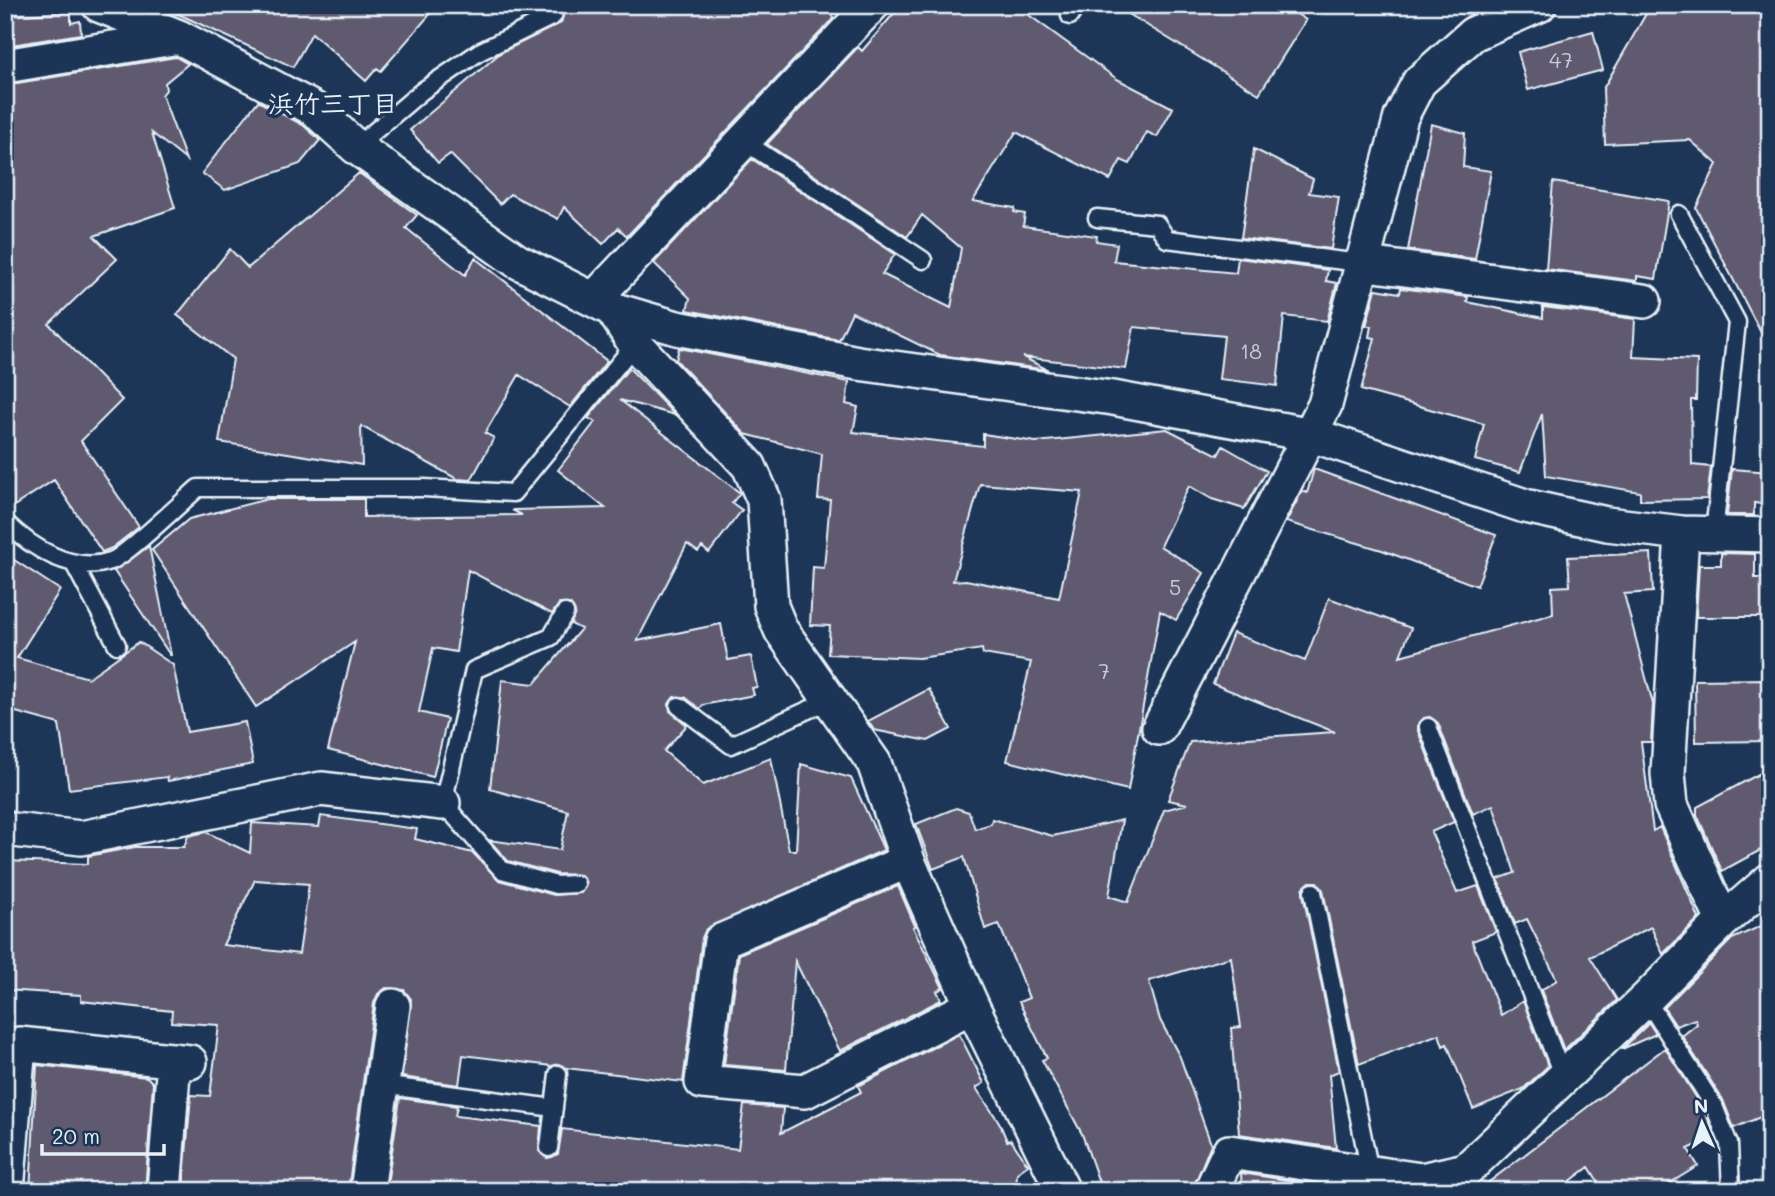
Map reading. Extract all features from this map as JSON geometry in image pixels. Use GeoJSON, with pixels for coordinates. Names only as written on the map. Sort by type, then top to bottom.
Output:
{"type":"FeatureCollection","features":[{"type":"Feature","properties":{"kind":"street"},"geometry":{"type":"LineString","coordinates":[[100,5],[179,37],[314,109],[356,147],[517,261],[603,304],[677,328],[858,363],[1113,398],[1312,435],[1525,506],[1607,524],[1698,533],[1770,535]]}},
{"type":"Feature","properties":{"kind":"street"},"geometry":{"type":"LineString","coordinates":[[603,304],[742,140],[872,5]]}},
{"type":"Feature","properties":{"kind":"street"},"geometry":{"type":"LineString","coordinates":[[1159,728],[1312,435],[1325,405],[1360,263],[1401,117],[1419,82],[1473,34],[1539,5]]}},
{"type":"Feature","properties":{"kind":"street"},"geometry":{"type":"LineString","coordinates":[[5,66],[179,37]]}},
{"type":"Feature","properties":{"kind":"street"},"geometry":{"type":"LineString","coordinates":[[1360,263],[1644,301]]}},
{"type":"Feature","properties":{"kind":"street"},"geometry":{"type":"LineString","coordinates":[[603,304],[635,344],[750,466],[764,500],[771,606],[781,629],[874,763],[908,860],[972,1006],[1063,1191]]}},
{"type":"Feature","properties":{"kind":"street"},"geometry":{"type":"LineString","coordinates":[[1698,533],[1668,773],[1671,805],[1723,921]]}},
{"type":"Feature","properties":{"kind":"street"},"geometry":{"type":"LineString","coordinates":[[5,829],[81,838],[321,789],[443,803]]}},
{"type":"Feature","properties":{"kind":"street"},"geometry":{"type":"LineString","coordinates":[[908,860],[721,941],[702,1082],[805,1091],[972,1006]]}},
{"type":"Feature","properties":{"kind":"street"},"geometry":{"type":"LineString","coordinates":[[1211,1191],[1228,1152],[1370,1172],[1401,1184],[1466,1170],[1646,999],[1723,921],[1770,880]]}},
{"type":"Feature","properties":{"kind":"street"},"geometry":{"type":"LineString","coordinates":[[367,1191],[393,1006]]}},
{"type":"Feature","properties":{"kind":"street"},"geometry":{"type":"LineString","coordinates":[[7,1191],[19,1044],[182,1061],[164,1191]]}},
{"type":"Feature","properties":{"kind":"lane"},"geometry":{"type":"LineString","coordinates":[[356,147],[422,91],[480,51],[553,16],[556,5]]}},
{"type":"Feature","properties":{"kind":"lane"},"geometry":{"type":"LineString","coordinates":[[742,140],[923,260]]}},
{"type":"Feature","properties":{"kind":"lane"},"geometry":{"type":"LineString","coordinates":[[1679,214],[1737,322],[1698,533]]}},
{"type":"Feature","properties":{"kind":"lane"},"geometry":{"type":"LineString","coordinates":[[1097,218],[1157,224],[1167,240],[1360,263]]}},
{"type":"Feature","properties":{"kind":"lane"},"geometry":{"type":"LineString","coordinates":[[5,522],[28,544],[74,564],[112,561],[198,488],[424,488],[513,493],[635,344]]}},
{"type":"Feature","properties":{"kind":"lane"},"geometry":{"type":"LineString","coordinates":[[74,564],[117,645]]}},
{"type":"Feature","properties":{"kind":"lane"},"geometry":{"type":"LineString","coordinates":[[565,613],[551,638],[474,670],[443,803],[502,870],[556,885],[576,884]]}},
{"type":"Feature","properties":{"kind":"lane"},"geometry":{"type":"LineString","coordinates":[[680,706],[731,745],[832,699]]}},
{"type":"Feature","properties":{"kind":"lane"},"geometry":{"type":"LineString","coordinates":[[1428,727],[1563,1077]]}},
{"type":"Feature","properties":{"kind":"lane"},"geometry":{"type":"LineString","coordinates":[[1312,892],[1370,1172]]}},
{"type":"Feature","properties":{"kind":"lane"},"geometry":{"type":"LineString","coordinates":[[1646,999],[1714,1106],[1729,1144],[1731,1191]]}},
{"type":"Feature","properties":{"kind":"lane"},"geometry":{"type":"LineString","coordinates":[[549,1148],[558,1074]]}},
{"type":"Feature","properties":{"kind":"lane"},"geometry":{"type":"LineString","coordinates":[[381,1085],[554,1108]]}},
{"type":"Feature","properties":{"kind":"building"},"geometry":{"type":"Polygon","coordinates":[[[159,5],[438,5],[381,71],[377,68],[366,81],[312,33],[293,67],[159,5]]]}},
{"type":"Feature","properties":{"kind":"building"},"geometry":{"type":"Polygon","coordinates":[[[566,5],[823,5],[834,18],[627,236],[618,228],[603,244],[564,207],[558,219],[510,194],[500,204],[450,154],[438,163],[410,130],[500,53],[561,23],[566,5]]]}},
{"type":"Feature","properties":{"kind":"building"},"geometry":{"type":"Polygon","coordinates":[[[901,5],[1015,5],[1117,79],[1173,108],[1157,137],[1147,132],[1130,164],[1121,160],[1110,180],[1016,132],[973,201],[1015,208],[1014,212],[1025,214],[1023,226],[1097,236],[1096,241],[1117,244],[1114,261],[1236,273],[1238,258],[1328,270],[1326,281],[1337,283],[1327,321],[1284,316],[1277,386],[1219,379],[1224,336],[1134,327],[1126,369],[1023,357],[1048,370],[940,355],[852,312],[839,340],[687,310],[690,298],[654,263],[752,159],[895,254],[882,274],[951,308],[961,248],[922,215],[907,237],[767,144],[858,47],[862,51],[901,5]]]}},
{"type":"Feature","properties":{"kind":"building"},"geometry":{"type":"Polygon","coordinates":[[[1114,5],[1283,5],[1306,20],[1259,94],[1114,5]]]}},
{"type":"Feature","properties":{"kind":"building"},"geometry":{"type":"Polygon","coordinates":[[[1651,5],[1770,5],[1770,350],[1696,208],[1717,164],[1690,140],[1605,144],[1603,89],[1651,5]]]}},
{"type":"Feature","properties":{"kind":"building"},"geometry":{"type":"Polygon","coordinates":[[[71,12],[71,23],[80,21],[81,34],[5,46],[5,16],[71,12]]]}},
{"type":"Feature","properties":{"kind":"building"},"geometry":{"type":"Polygon","coordinates":[[[1593,31],[1603,70],[1528,90],[1518,52],[1593,31]]]}},
{"type":"Feature","properties":{"kind":"building"},"geometry":{"type":"Polygon","coordinates":[[[176,57],[188,64],[165,83],[166,90],[162,95],[186,160],[152,133],[175,208],[94,236],[117,259],[49,324],[122,400],[81,441],[139,527],[112,548],[102,552],[54,480],[5,512],[5,85],[176,57]]]}},
{"type":"Feature","properties":{"kind":"building"},"geometry":{"type":"Polygon","coordinates":[[[258,101],[303,125],[320,140],[300,164],[225,190],[202,173],[258,101]]]}},
{"type":"Feature","properties":{"kind":"building"},"geometry":{"type":"Polygon","coordinates":[[[1431,124],[1465,133],[1463,167],[1491,171],[1475,259],[1408,250],[1431,124]]]}},
{"type":"Feature","properties":{"kind":"building"},"geometry":{"type":"Polygon","coordinates":[[[1254,149],[1313,179],[1309,193],[1339,197],[1331,249],[1241,238],[1254,149]]]}},
{"type":"Feature","properties":{"kind":"building"},"geometry":{"type":"Polygon","coordinates":[[[359,173],[417,215],[406,228],[465,275],[475,258],[607,361],[570,407],[519,375],[485,433],[494,438],[471,480],[457,479],[361,426],[362,465],[219,442],[233,359],[177,315],[230,249],[248,268],[359,173]]]}},
{"type":"Feature","properties":{"kind":"building"},"geometry":{"type":"Polygon","coordinates":[[[1553,182],[1669,201],[1656,279],[1637,276],[1637,281],[1546,269],[1553,182]]]}},
{"type":"Feature","properties":{"kind":"building"},"geometry":{"type":"Polygon","coordinates":[[[1401,288],[1468,297],[1467,302],[1543,318],[1543,307],[1635,319],[1633,357],[1697,360],[1696,400],[1691,400],[1692,465],[1711,467],[1707,499],[1640,500],[1640,492],[1546,476],[1542,414],[1520,472],[1475,460],[1484,424],[1361,390],[1375,338],[1369,337],[1371,326],[1366,326],[1376,289],[1400,293],[1401,288]]]}},
{"type":"Feature","properties":{"kind":"building"},"geometry":{"type":"Polygon","coordinates":[[[679,348],[849,382],[846,404],[858,407],[853,432],[983,446],[983,434],[1036,442],[1167,429],[1218,455],[1223,446],[1267,471],[1244,509],[1212,499],[1189,486],[1160,546],[1204,573],[1176,620],[1160,611],[1128,790],[1007,761],[1031,662],[983,654],[982,649],[919,658],[828,654],[830,626],[810,625],[813,567],[824,568],[830,500],[818,499],[822,454],[745,434],[676,360],[679,348]],[[980,484],[953,581],[966,580],[1059,598],[1082,492],[980,484]]]}},
{"type":"Feature","properties":{"kind":"building"},"geometry":{"type":"Polygon","coordinates":[[[629,368],[675,415],[620,400],[740,493],[732,503],[742,510],[709,553],[702,547],[698,552],[687,544],[637,641],[721,624],[728,660],[751,656],[757,687],[752,688],[754,695],[703,705],[700,709],[685,697],[674,697],[669,704],[670,711],[687,725],[664,751],[703,785],[771,758],[789,850],[796,850],[801,764],[851,778],[884,850],[706,929],[702,938],[683,1082],[566,1068],[559,1064],[552,1066],[463,1055],[459,1085],[402,1077],[411,999],[404,990],[386,988],[378,994],[374,1003],[348,1191],[183,1191],[191,1095],[210,1096],[219,1025],[171,1022],[172,1011],[81,1001],[81,995],[5,990],[5,861],[88,864],[88,856],[135,847],[184,847],[188,836],[206,832],[250,853],[252,823],[319,827],[321,816],[417,829],[415,839],[473,853],[499,880],[554,895],[581,893],[586,884],[581,875],[557,874],[508,861],[489,840],[560,850],[568,811],[490,789],[502,680],[534,684],[581,629],[571,624],[575,612],[570,604],[559,604],[552,614],[468,570],[456,652],[433,648],[419,712],[447,719],[433,777],[328,750],[355,642],[256,707],[152,550],[189,519],[268,499],[364,499],[364,517],[522,515],[512,510],[605,508],[558,470],[595,422],[588,418],[629,368]],[[255,880],[223,945],[299,954],[309,884],[255,880]]]}},
{"type":"Feature","properties":{"kind":"building"},"geometry":{"type":"Polygon","coordinates":[[[1314,469],[1496,535],[1477,586],[1382,550],[1286,522],[1302,491],[1307,493],[1314,469]]]}},
{"type":"Feature","properties":{"kind":"building"},"geometry":{"type":"Polygon","coordinates":[[[1732,469],[1770,472],[1770,498],[1762,499],[1761,504],[1754,503],[1754,515],[1727,515],[1732,469]]]}},
{"type":"Feature","properties":{"kind":"building"},"geometry":{"type":"Polygon","coordinates":[[[149,546],[171,655],[114,571],[149,546]]]}},
{"type":"Feature","properties":{"kind":"building"},"geometry":{"type":"Polygon","coordinates":[[[1651,553],[1653,592],[1624,594],[1653,704],[1651,742],[1641,742],[1653,831],[1660,827],[1699,918],[1663,954],[1651,927],[1590,957],[1617,1000],[1564,1050],[1541,990],[1557,980],[1527,919],[1515,924],[1498,879],[1515,873],[1493,805],[1473,814],[1438,723],[1430,717],[1424,718],[1418,725],[1418,731],[1454,822],[1431,832],[1457,893],[1478,886],[1496,932],[1472,941],[1501,1015],[1523,1001],[1548,1066],[1523,1089],[1473,1109],[1447,1044],[1443,1046],[1439,1034],[1359,1064],[1323,890],[1317,882],[1310,882],[1303,888],[1303,894],[1339,1071],[1329,1075],[1336,1148],[1239,1134],[1231,1028],[1241,1027],[1231,957],[1149,981],[1160,1020],[1180,1057],[1211,1144],[1192,1191],[1102,1191],[1082,1134],[1042,1060],[1047,1058],[1019,1002],[1029,998],[999,924],[985,929],[964,857],[933,869],[916,824],[956,808],[969,812],[975,829],[991,824],[992,819],[1053,836],[1122,820],[1109,896],[1128,902],[1164,810],[1187,804],[1168,800],[1190,742],[1335,732],[1213,684],[1233,633],[1305,661],[1329,598],[1411,628],[1400,656],[1553,614],[1552,587],[1570,586],[1568,557],[1651,553]]]}},
{"type":"Feature","properties":{"kind":"building"},"geometry":{"type":"Polygon","coordinates":[[[1721,553],[1755,554],[1755,578],[1768,578],[1770,583],[1770,617],[1696,617],[1699,565],[1721,565],[1721,553]]]}},
{"type":"Feature","properties":{"kind":"building"},"geometry":{"type":"Polygon","coordinates":[[[5,554],[60,590],[17,658],[88,678],[139,642],[173,665],[187,732],[245,722],[253,764],[168,781],[167,777],[69,789],[59,724],[5,709],[5,554]]]}},
{"type":"Feature","properties":{"kind":"building"},"geometry":{"type":"Polygon","coordinates":[[[1770,679],[1770,741],[1696,742],[1695,680],[1770,679]]]}},
{"type":"Feature","properties":{"kind":"building"},"geometry":{"type":"Polygon","coordinates":[[[929,689],[951,729],[928,741],[874,730],[868,721],[929,689]]]}},
{"type":"Feature","properties":{"kind":"building"},"geometry":{"type":"Polygon","coordinates":[[[1770,768],[1770,845],[1722,871],[1697,815],[1697,807],[1770,768]]]}},
{"type":"Feature","properties":{"kind":"building"},"geometry":{"type":"Polygon","coordinates":[[[898,886],[915,926],[913,927],[943,988],[937,991],[941,1000],[840,1051],[795,961],[786,1070],[724,1065],[739,954],[898,886]]]}},
{"type":"Feature","properties":{"kind":"building"},"geometry":{"type":"Polygon","coordinates":[[[1770,922],[1770,1113],[1734,1128],[1723,1100],[1682,1036],[1697,1024],[1695,1019],[1676,1026],[1664,1008],[1732,939],[1770,922]]]}},
{"type":"Feature","properties":{"kind":"building"},"geometry":{"type":"Polygon","coordinates":[[[1649,1023],[1656,1034],[1622,1049],[1649,1023]]]}},
{"type":"Feature","properties":{"kind":"building"},"geometry":{"type":"Polygon","coordinates":[[[959,1034],[984,1083],[976,1088],[999,1122],[1007,1141],[1011,1140],[1028,1165],[1017,1173],[1016,1191],[386,1191],[400,1098],[457,1106],[455,1116],[541,1126],[539,1151],[547,1158],[558,1154],[562,1129],[738,1149],[744,1105],[783,1108],[781,1133],[861,1092],[858,1086],[959,1034]]]}},
{"type":"Feature","properties":{"kind":"building"},"geometry":{"type":"Polygon","coordinates":[[[1665,1048],[1705,1111],[1715,1137],[1688,1149],[1698,1166],[1657,1191],[1604,1191],[1589,1167],[1557,1191],[1477,1191],[1665,1048]]]}},
{"type":"Feature","properties":{"kind":"building"},"geometry":{"type":"Polygon","coordinates":[[[37,1065],[147,1077],[153,1083],[145,1191],[30,1191],[37,1065]]]}},
{"type":"Feature","properties":{"kind":"building"},"geometry":{"type":"Polygon","coordinates":[[[1241,1173],[1339,1188],[1340,1191],[1242,1191],[1241,1173]]]}},
{"type":"Feature","properties":{"kind":"district","name":"浜竹三丁目"},"geometry":{"type":"Point","coordinates":[333,104]}}]}
